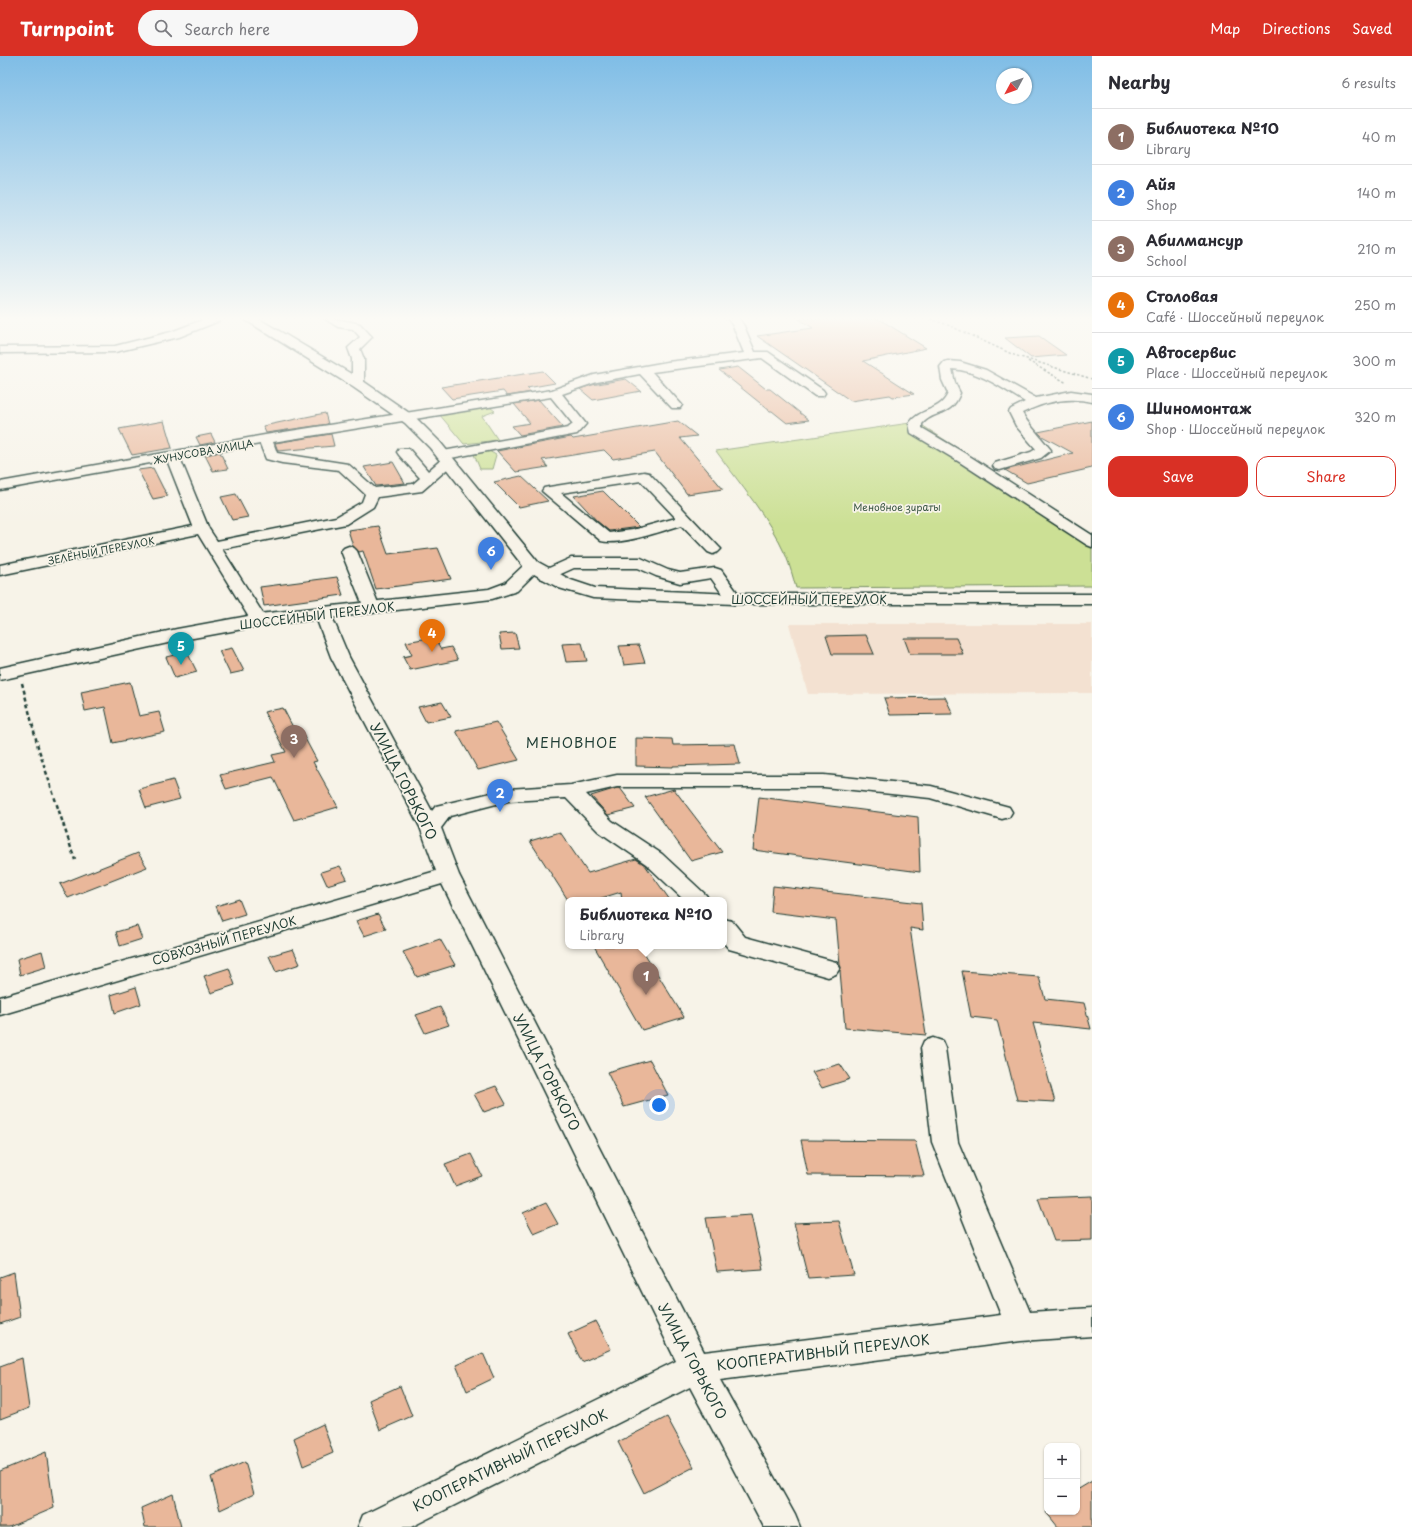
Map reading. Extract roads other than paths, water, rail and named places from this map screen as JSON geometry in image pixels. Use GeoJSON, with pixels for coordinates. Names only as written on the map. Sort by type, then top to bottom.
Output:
{"type":"FeatureCollection","features":[{"type":"Feature","properties":{"kind":"main road","name":"ШОССЕЙНЫЙ ПЕРЕУЛОК"},"geometry":{"type":"LineString","coordinates":[[363,388],[405,416],[435,445],[539,570],[565,584],[592,593],[734,599],[1092,599]]}},
{"type":"Feature","properties":{"kind":"main road","name":"ШОССЕЙНЫЙ ПЕРЕУЛОК"},"geometry":{"type":"LineString","coordinates":[[0,674],[177,635],[259,620],[492,594],[511,587],[539,570]]}},
{"type":"Feature","properties":{"kind":"street","name":"ЖУНУСОВА УЛИЦА"},"geometry":{"type":"LineString","coordinates":[[0,486],[405,416],[554,393],[569,388]]}},
{"type":"Feature","properties":{"kind":"street"},"geometry":{"type":"LineString","coordinates":[[660,388],[676,405]]}},
{"type":"Feature","properties":{"kind":"street","name":"ЖУНУСОВА УЛИЦА"},"geometry":{"type":"LineString","coordinates":[[811,388],[819,393]]}},
{"type":"Feature","properties":{"kind":"street"},"geometry":{"type":"LineString","coordinates":[[952,388],[954,393],[950,404],[924,415],[918,420],[915,427],[916,430],[1089,535]]}},
{"type":"Feature","properties":{"kind":"street"},"geometry":{"type":"LineString","coordinates":[[1008,388],[1034,402]]}},
{"type":"Feature","properties":{"kind":"street"},"geometry":{"type":"LineString","coordinates":[[265,440],[271,456],[282,459],[343,467],[372,493],[418,488],[445,458],[572,431],[580,424],[554,393]]}},
{"type":"Feature","properties":{"kind":"street"},"geometry":{"type":"LineString","coordinates":[[1000,466],[1036,455],[1044,450],[1021,423],[1015,412],[1034,402],[1072,394],[1088,397]]}},
{"type":"Feature","properties":{"kind":"street"},"geometry":{"type":"LineString","coordinates":[[404,452],[427,478]]}},
{"type":"Feature","properties":{"kind":"street"},"geometry":{"type":"LineString","coordinates":[[172,456],[202,529],[259,620]]}},
{"type":"Feature","properties":{"kind":"street"},"geometry":{"type":"LineString","coordinates":[[685,520],[633,534],[606,538],[549,491],[644,476],[713,549]]}},
{"type":"Feature","properties":{"kind":"street"},"geometry":{"type":"LineString","coordinates":[[213,546],[341,521],[368,504],[372,493]]}},
{"type":"Feature","properties":{"kind":"street","name":"ЗЕЛЁНЫЙ ПЕРЕУЛОК"},"geometry":{"type":"LineString","coordinates":[[0,570],[202,529]]}},
{"type":"Feature","properties":{"kind":"street"},"geometry":{"type":"LineString","coordinates":[[350,551],[372,608]]}},
{"type":"Feature","properties":{"kind":"street"},"geometry":{"type":"LineString","coordinates":[[539,570],[570,562],[641,563],[662,573],[680,578],[715,573],[734,599]]}},
{"type":"Feature","properties":{"kind":"street","name":"УЛИЦА ГОРЬКОГО"},"geometry":{"type":"LineString","coordinates":[[322,612],[340,657],[430,827],[448,875],[696,1368],[783,1527]]}},
{"type":"Feature","properties":{"kind":"street"},"geometry":{"type":"LineString","coordinates":[[430,827],[443,811],[508,795],[571,791],[617,781],[824,781],[931,792],[1002,812]]}},
{"type":"Feature","properties":{"kind":"street"},"geometry":{"type":"LineString","coordinates":[[571,791],[605,826],[654,859],[695,897]]}},
{"type":"Feature","properties":{"kind":"street","name":"СОВХОЗНЫЙ ПЕРЕУЛОК"},"geometry":{"type":"LineString","coordinates":[[0,1006],[448,875]]}},
{"type":"Feature","properties":{"kind":"street"},"geometry":{"type":"LineString","coordinates":[[727,931],[736,943],[828,968]]}},
{"type":"Feature","properties":{"kind":"street"},"geometry":{"type":"LineString","coordinates":[[933,1048],[945,1142],[1021,1327]]}},
{"type":"Feature","properties":{"kind":"street","name":"КООПЕРАТИВНЫЙ ПЕРЕУЛОК"},"geometry":{"type":"LineString","coordinates":[[375,1527],[696,1368],[1021,1327],[1092,1322]]}},
{"type":"Feature","properties":{"kind":"place","name":"Шиномонтаж"},"geometry":{"type":"Point","coordinates":[491,570]}},
{"type":"Feature","properties":{"kind":"place","name":"Столовая"},"geometry":{"type":"Point","coordinates":[432,652]}},
{"type":"Feature","properties":{"kind":"place","name":"Автосервис"},"geometry":{"type":"Point","coordinates":[181,665]}},
{"type":"Feature","properties":{"kind":"place","name":"Абилмансур"},"geometry":{"type":"Point","coordinates":[294,758]}},
{"type":"Feature","properties":{"kind":"place","name":"Айя"},"geometry":{"type":"Point","coordinates":[500,812]}},
{"type":"Feature","properties":{"kind":"place","name":"Библиотека №10"},"geometry":{"type":"Point","coordinates":[646,995]}},
{"type":"Feature","properties":{"kind":"district","name":"МЕНОВНОЕ"},"geometry":{"type":"Point","coordinates":[572,742]}},
{"type":"Feature","properties":{"kind":"park label","name":"Меновное зираты"},"geometry":{"type":"Point","coordinates":[897,506]}}]}
